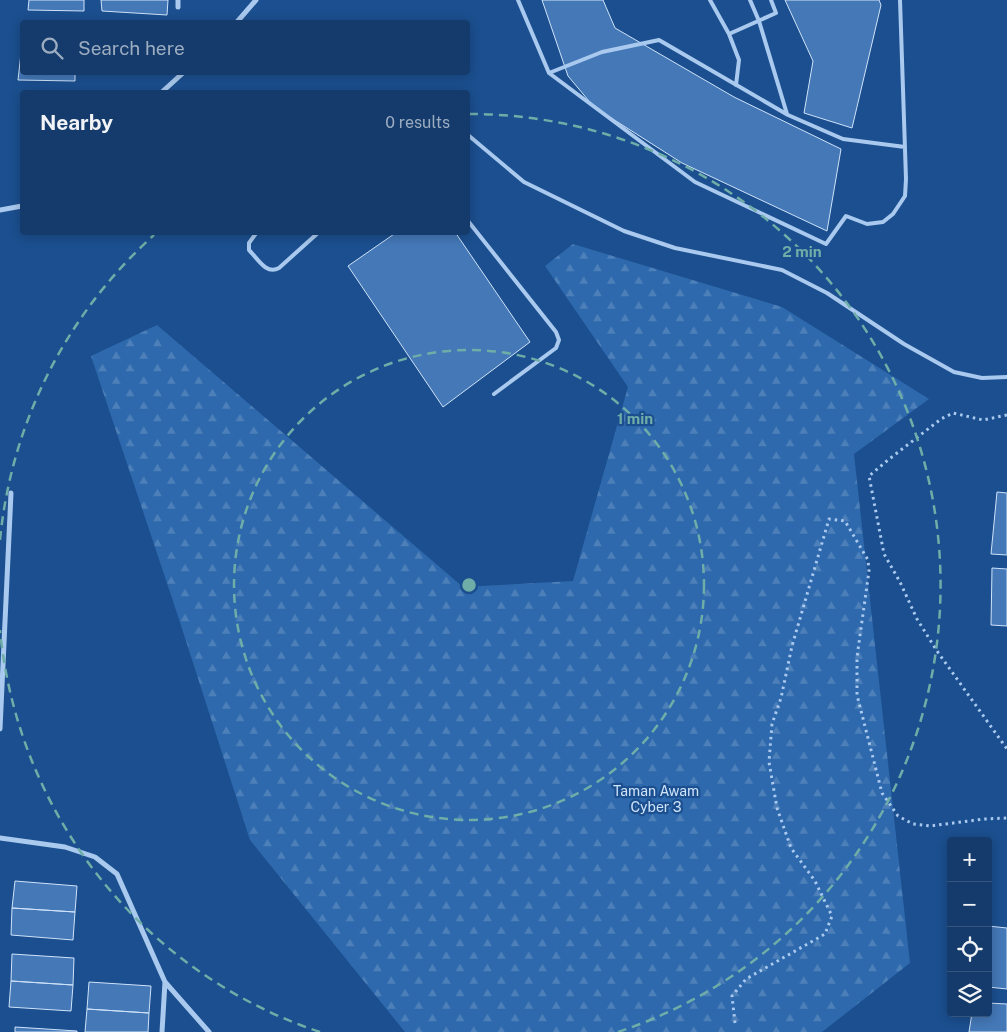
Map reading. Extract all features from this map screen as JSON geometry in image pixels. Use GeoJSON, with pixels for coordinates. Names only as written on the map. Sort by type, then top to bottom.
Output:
{"type":"FeatureCollection","features":[{"type":"Feature","properties":{"kind":"street"},"geometry":{"type":"LineString","coordinates":[[178,0],[178,7]]}},
{"type":"Feature","properties":{"kind":"street"},"geometry":{"type":"LineString","coordinates":[[239,20],[256,0]]}},
{"type":"Feature","properties":{"kind":"street"},"geometry":{"type":"LineString","coordinates":[[164,90],[181,75]]}},
{"type":"Feature","properties":{"kind":"street"},"geometry":{"type":"LineString","coordinates":[[0,210],[20,206]]}},
{"type":"Feature","properties":{"kind":"street"},"geometry":{"type":"LineString","coordinates":[[0,729],[11,494]]}},
{"type":"Feature","properties":{"kind":"street"},"geometry":{"type":"LineString","coordinates":[[0,838],[65,847],[95,858],[117,874],[164,982],[208,1032]]}},
{"type":"Feature","properties":{"kind":"street"},"geometry":{"type":"LineString","coordinates":[[162,1032],[164,982]]}},
{"type":"Feature","properties":{"kind":"lane"},"geometry":{"type":"LineString","coordinates":[[518,0],[549,73],[695,182],[826,244],[846,216],[867,224],[883,222],[893,214],[905,196],[900,0]]}},
{"type":"Feature","properties":{"kind":"lane"},"geometry":{"type":"LineString","coordinates":[[710,0],[739,60],[736,85]]}},
{"type":"Feature","properties":{"kind":"lane"},"geometry":{"type":"LineString","coordinates":[[750,0],[759,21],[788,115]]}},
{"type":"Feature","properties":{"kind":"lane"},"geometry":{"type":"LineString","coordinates":[[728,34],[776,13],[770,0]]}},
{"type":"Feature","properties":{"kind":"lane"},"geometry":{"type":"LineString","coordinates":[[549,73],[602,52],[659,40],[788,115],[843,140],[905,147]]}},
{"type":"Feature","properties":{"kind":"lane"},"geometry":{"type":"LineString","coordinates":[[470,137],[524,182],[624,231],[675,248],[782,270],[827,293],[904,344],[954,372],[982,378],[1007,376]]}},
{"type":"Feature","properties":{"kind":"lane"},"geometry":{"type":"LineString","coordinates":[[470,224],[556,332],[559,340],[556,348],[494,394]]}},
{"type":"Feature","properties":{"kind":"lane"},"geometry":{"type":"LineString","coordinates":[[255,235],[250,242],[249,250],[267,269],[274,270],[279,268],[316,235]]}},
{"type":"Feature","properties":{"kind":"path"},"geometry":{"type":"LineString","coordinates":[[1007,415],[983,420],[953,413],[941,419],[870,476],[884,554],[900,582],[917,619],[937,651],[1007,749]]}},
{"type":"Feature","properties":{"kind":"path"},"geometry":{"type":"LineString","coordinates":[[735,1023],[732,996],[746,979],[825,934],[832,916],[815,881],[791,848],[777,808],[769,762],[772,724],[781,698],[792,646],[829,518],[845,521],[868,560],[870,570],[857,657],[858,695],[882,793],[898,816],[913,824],[930,826],[1007,818]]}},
{"type":"Feature","properties":{"kind":"green space","name":"Taman Awam Cyber 3"},"geometry":{"type":"Polygon","coordinates":[[[573,244],[782,307],[929,399],[854,454],[910,963],[822,1032],[405,1032],[250,840],[91,356],[157,325],[463,587],[573,581],[628,387],[545,266],[573,244]]]}},
{"type":"Feature","properties":{"kind":"building"},"geometry":{"type":"Polygon","coordinates":[[[29,0],[84,0],[84,11],[28,10],[29,0]]]}},
{"type":"Feature","properties":{"kind":"building"},"geometry":{"type":"Polygon","coordinates":[[[101,0],[168,0],[167,15],[102,11],[101,0]]]}},
{"type":"Feature","properties":{"kind":"building"},"geometry":{"type":"Polygon","coordinates":[[[542,0],[603,0],[615,28],[734,97],[841,149],[827,231],[682,163],[594,107],[568,76],[542,0]]]}},
{"type":"Feature","properties":{"kind":"building"},"geometry":{"type":"Polygon","coordinates":[[[785,0],[879,0],[881,5],[852,128],[804,113],[813,61],[785,0]]]}},
{"type":"Feature","properties":{"kind":"building"},"geometry":{"type":"Polygon","coordinates":[[[20,62],[20,75],[75,75],[75,81],[18,80],[20,62]]]}},
{"type":"Feature","properties":{"kind":"building"},"geometry":{"type":"Polygon","coordinates":[[[393,235],[457,235],[530,342],[443,407],[348,266],[393,235]]]}},
{"type":"Feature","properties":{"kind":"building"},"geometry":{"type":"Polygon","coordinates":[[[997,492],[1007,493],[1007,555],[991,554],[997,492]]]}},
{"type":"Feature","properties":{"kind":"building"},"geometry":{"type":"Polygon","coordinates":[[[992,568],[1007,569],[1007,626],[991,625],[992,568]]]}},
{"type":"Feature","properties":{"kind":"building"},"geometry":{"type":"Polygon","coordinates":[[[15,881],[77,886],[75,912],[12,908],[15,881]]]}},
{"type":"Feature","properties":{"kind":"building"},"geometry":{"type":"Polygon","coordinates":[[[12,908],[75,912],[73,940],[11,935],[12,908]]]}},
{"type":"Feature","properties":{"kind":"building"},"geometry":{"type":"Polygon","coordinates":[[[992,926],[1007,928],[1007,989],[992,987],[992,926]]]}},
{"type":"Feature","properties":{"kind":"building"},"geometry":{"type":"Polygon","coordinates":[[[12,954],[74,958],[73,985],[11,981],[12,954]]]}},
{"type":"Feature","properties":{"kind":"building"},"geometry":{"type":"Polygon","coordinates":[[[11,981],[73,985],[71,1011],[9,1007],[11,981]]]}},
{"type":"Feature","properties":{"kind":"building"},"geometry":{"type":"Polygon","coordinates":[[[89,982],[151,986],[149,1013],[87,1009],[89,982]]]}},
{"type":"Feature","properties":{"kind":"building"},"geometry":{"type":"Polygon","coordinates":[[[992,1003],[1007,1004],[1007,1032],[969,1032],[971,1017],[992,1017],[992,1003]]]}},
{"type":"Feature","properties":{"kind":"building"},"geometry":{"type":"Polygon","coordinates":[[[87,1009],[149,1013],[148,1032],[85,1032],[87,1009]]]}},
{"type":"Feature","properties":{"kind":"building"},"geometry":{"type":"Polygon","coordinates":[[[15,1027],[77,1031],[77,1032],[15,1032],[15,1027]]]}}]}
